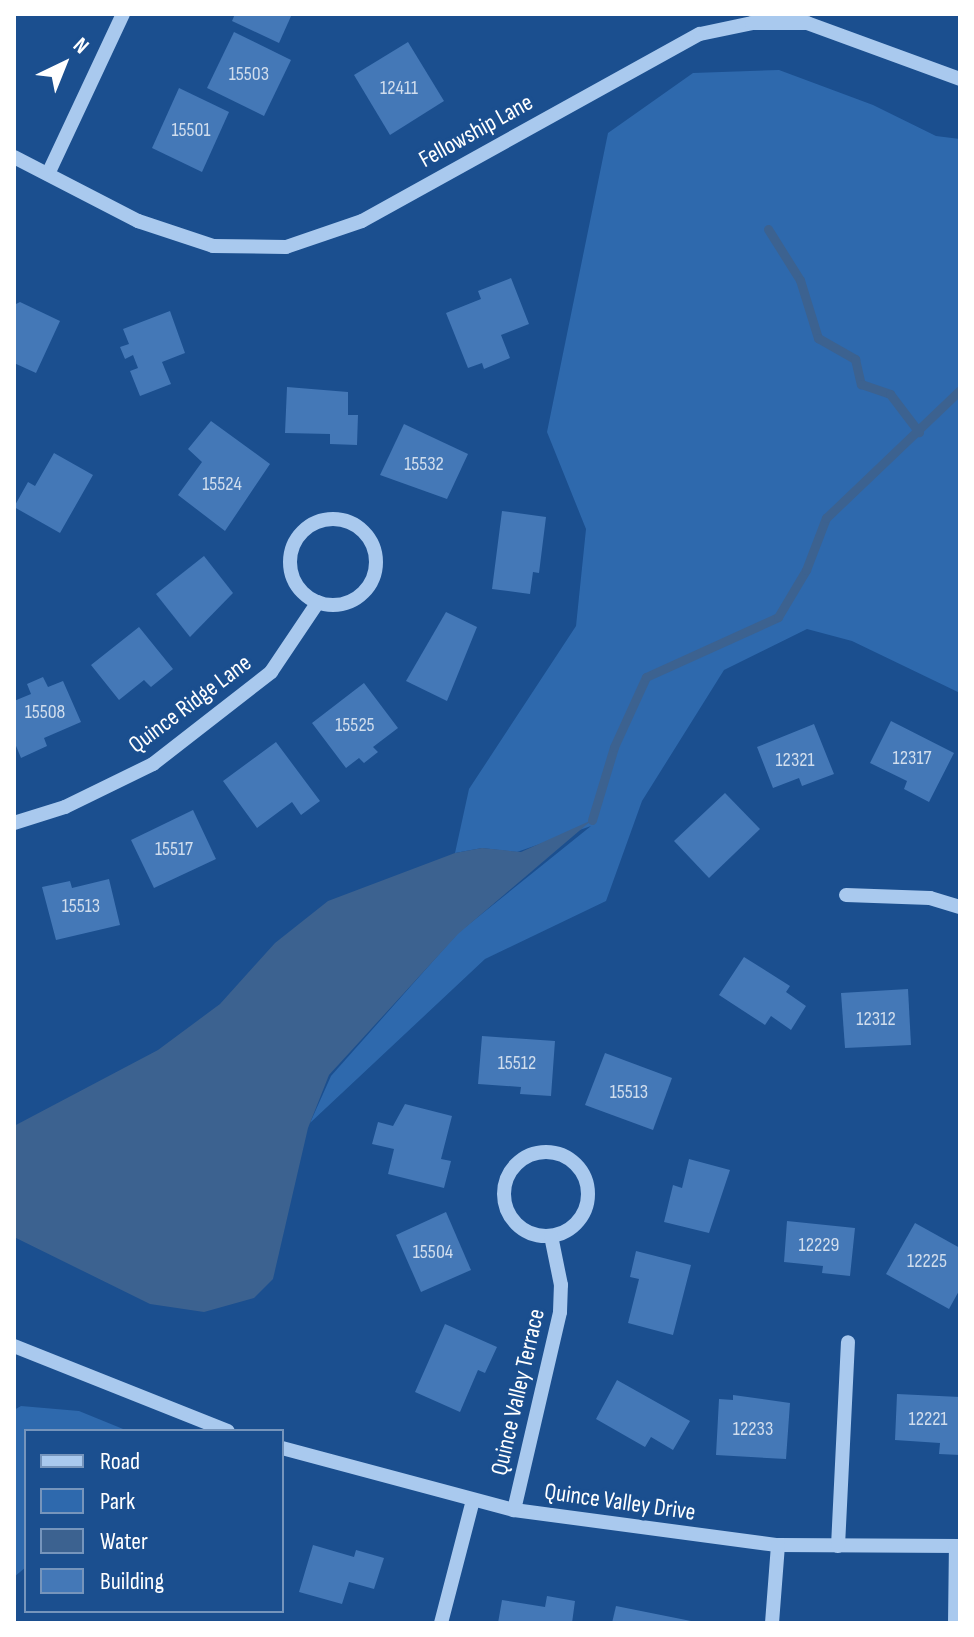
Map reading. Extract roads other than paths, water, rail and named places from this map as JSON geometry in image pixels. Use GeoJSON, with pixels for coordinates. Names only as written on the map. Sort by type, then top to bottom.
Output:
{"type":"FeatureCollection","features":[{"type":"Feature","properties":{"kind":"street"},"geometry":{"type":"LineString","coordinates":[[48,174],[123,14]]}},
{"type":"Feature","properties":{"kind":"street","name":"Fellowship Lane"},"geometry":{"type":"LineString","coordinates":[[14,157],[138,221],[213,246],[286,247],[362,221],[700,34],[752,23],[807,23],[960,79]]}},
{"type":"Feature","properties":{"kind":"street"},"geometry":{"type":"LineString","coordinates":[[324,520],[351,523],[372,544],[375,572],[360,596],[332,605],[318,602],[297,585],[290,559],[294,545],[312,525],[324,520]]}},
{"type":"Feature","properties":{"kind":"street","name":"Quince Ridge Lane"},"geometry":{"type":"LineString","coordinates":[[14,823],[65,807],[153,764],[271,672],[318,602]]}},
{"type":"Feature","properties":{"kind":"street"},"geometry":{"type":"LineString","coordinates":[[846,895],[930,898],[960,907]]}},
{"type":"Feature","properties":{"kind":"street"},"geometry":{"type":"LineString","coordinates":[[536,1152],[564,1155],[584,1174],[588,1187],[588,1201],[575,1225],[551,1236],[523,1230],[512,1221],[502,1194],[512,1167],[536,1152]]}},
{"type":"Feature","properties":{"kind":"street","name":"Quince Valley Terrace"},"geometry":{"type":"LineString","coordinates":[[514,1510],[560,1312],[561,1285],[551,1236]]}},
{"type":"Feature","properties":{"kind":"street"},"geometry":{"type":"LineString","coordinates":[[838,1546],[848,1342]]}},
{"type":"Feature","properties":{"kind":"street"},"geometry":{"type":"LineString","coordinates":[[14,1346],[223,1429]]}},
{"type":"Feature","properties":{"kind":"street","name":"Quince Valley Drive"},"geometry":{"type":"LineString","coordinates":[[284,1449],[514,1510],[778,1545],[958,1546]]}},
{"type":"Feature","properties":{"kind":"street"},"geometry":{"type":"LineString","coordinates":[[441,1623],[473,1500]]}},
{"type":"Feature","properties":{"kind":"street"},"geometry":{"type":"LineString","coordinates":[[772,1623],[778,1545]]}},
{"type":"Feature","properties":{"kind":"street"},"geometry":{"type":"LineString","coordinates":[[955,1623],[958,1546]]}},
{"type":"Feature","properties":{"kind":"water"},"geometry":{"type":"Polygon","coordinates":[[[592,820],[458,934],[329,1075],[308,1128],[273,1279],[254,1298],[204,1312],[150,1304],[14,1237],[14,1126],[158,1050],[220,1004],[275,943],[328,901],[455,853],[482,848],[521,852],[592,820]]]}},
{"type":"Feature","properties":{"kind":"waterway"},"geometry":{"type":"LineString","coordinates":[[768,229],[800,280],[818,338],[855,359],[861,384],[890,394],[919,432]]}},
{"type":"Feature","properties":{"kind":"waterway"},"geometry":{"type":"LineString","coordinates":[[592,820],[614,747],[646,677],[778,617],[806,570],[826,518],[960,390]]}}]}
